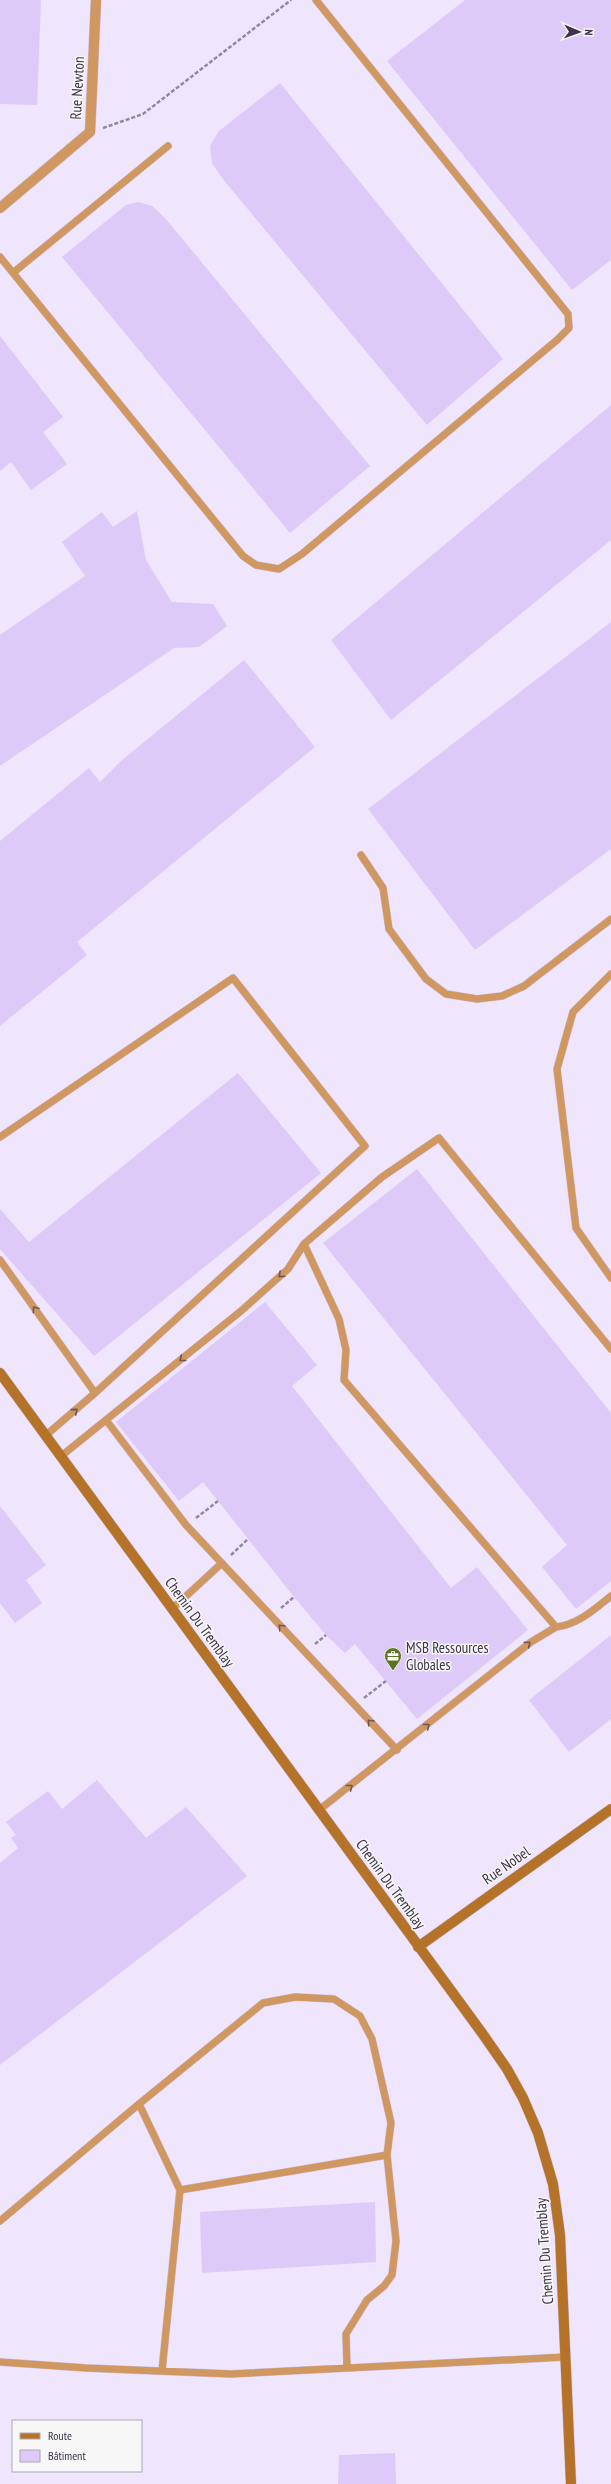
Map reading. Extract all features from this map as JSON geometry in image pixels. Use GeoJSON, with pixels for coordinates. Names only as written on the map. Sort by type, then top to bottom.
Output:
{"type":"FeatureCollection","features":[{"type":"Feature","properties":{"kind":"street","name":"Rue Newton"},"geometry":{"type":"LineString","coordinates":[[0,208],[90,132],[96,0]]}},
{"type":"Feature","properties":{"kind":"street","name":"Chemin Du Tremblay"},"geometry":{"type":"LineString","coordinates":[[0,1373],[507,2069],[523,2098],[538,2133],[553,2184],[558,2217],[571,2484]]}},
{"type":"Feature","properties":{"kind":"street","name":"Rue Nobel"},"geometry":{"type":"LineString","coordinates":[[418,1947],[611,1809]]}},
{"type":"Feature","properties":{"kind":"lane"},"geometry":{"type":"LineString","coordinates":[[0,257],[14,272],[243,556],[256,566],[265,569],[279,569],[291,562],[557,340],[569,328],[568,314],[316,0]]}},
{"type":"Feature","properties":{"kind":"lane"},"geometry":{"type":"LineString","coordinates":[[14,272],[168,146]]}},
{"type":"Feature","properties":{"kind":"lane"},"geometry":{"type":"LineString","coordinates":[[361,855],[383,888],[389,929],[426,979],[446,994],[477,999],[502,996],[524,986],[611,918]]}},
{"type":"Feature","properties":{"kind":"lane"},"geometry":{"type":"LineString","coordinates":[[611,974],[573,1012],[557,1069],[576,1228],[611,1278]]}},
{"type":"Feature","properties":{"kind":"lane"},"geometry":{"type":"LineString","coordinates":[[0,1137],[233,978],[365,1146],[95,1393],[45,1436]]}},
{"type":"Feature","properties":{"kind":"lane"},"geometry":{"type":"LineString","coordinates":[[60,1457],[288,1269],[304,1244],[382,1177],[439,1138],[611,1349]]}},
{"type":"Feature","properties":{"kind":"lane"},"geometry":{"type":"LineString","coordinates":[[304,1244],[339,1320],[346,1350],[344,1380],[556,1627]]}},
{"type":"Feature","properties":{"kind":"lane"},"geometry":{"type":"LineString","coordinates":[[0,1260],[95,1393]]}},
{"type":"Feature","properties":{"kind":"lane"},"geometry":{"type":"LineString","coordinates":[[106,1420],[186,1525],[397,1750]]}},
{"type":"Feature","properties":{"kind":"lane"},"geometry":{"type":"LineString","coordinates":[[172,1609],[222,1563]]}},
{"type":"Feature","properties":{"kind":"lane"},"geometry":{"type":"LineString","coordinates":[[318,1810],[397,1750],[531,1642],[556,1627],[564,1627],[583,1618],[611,1596]]}},
{"type":"Feature","properties":{"kind":"lane"},"geometry":{"type":"LineString","coordinates":[[0,2221],[139,2104],[263,2003],[295,1997],[334,1999],[360,2016],[372,2039],[391,2124],[387,2155],[396,2241],[392,2275],[384,2286],[367,2300],[346,2334],[347,2368]]}},
{"type":"Feature","properties":{"kind":"lane"},"geometry":{"type":"LineString","coordinates":[[139,2104],[180,2190],[162,2371]]}},
{"type":"Feature","properties":{"kind":"lane"},"geometry":{"type":"LineString","coordinates":[[180,2190],[387,2155]]}},
{"type":"Feature","properties":{"kind":"lane"},"geometry":{"type":"LineString","coordinates":[[0,2362],[231,2374],[565,2357]]}},
{"type":"Feature","properties":{"kind":"path"},"geometry":{"type":"LineString","coordinates":[[90,132],[143,114],[291,0]]}},
{"type":"Feature","properties":{"kind":"path"},"geometry":{"type":"LineString","coordinates":[[206,1510],[218,1501]]}},
{"type":"Feature","properties":{"kind":"path"},"geometry":{"type":"LineString","coordinates":[[240,1547],[248,1539]]}},
{"type":"Feature","properties":{"kind":"path"},"geometry":{"type":"LineString","coordinates":[[290,1601],[294,1598]]}},
{"type":"Feature","properties":{"kind":"path"},"geometry":{"type":"LineString","coordinates":[[375,1689],[386,1681]]}},
{"type":"Feature","properties":{"kind":"building"},"geometry":{"type":"Polygon","coordinates":[[[0,0],[41,0],[37,105],[0,104],[0,0]]]}},
{"type":"Feature","properties":{"kind":"building"},"geometry":{"type":"Polygon","coordinates":[[[465,0],[611,0],[611,260],[572,290],[387,61],[465,0]]]}},
{"type":"Feature","properties":{"kind":"building"},"geometry":{"type":"Polygon","coordinates":[[[280,83],[503,359],[427,425],[222,178],[212,163],[210,146],[219,131],[280,83]]]}},
{"type":"Feature","properties":{"kind":"building"},"geometry":{"type":"Polygon","coordinates":[[[138,202],[152,206],[165,218],[370,466],[290,533],[62,257],[126,205],[138,202]]]}},
{"type":"Feature","properties":{"kind":"building"},"geometry":{"type":"Polygon","coordinates":[[[0,336],[63,417],[43,432],[67,464],[31,490],[11,462],[0,471],[0,336]]]}},
{"type":"Feature","properties":{"kind":"building"},"geometry":{"type":"Polygon","coordinates":[[[611,405],[611,540],[391,720],[331,640],[611,405]]]}},
{"type":"Feature","properties":{"kind":"building"},"geometry":{"type":"Polygon","coordinates":[[[137,511],[146,560],[172,602],[213,604],[227,626],[199,647],[174,648],[0,766],[0,635],[85,576],[62,542],[102,512],[113,527],[137,511]]]}},
{"type":"Feature","properties":{"kind":"building"},"geometry":{"type":"Polygon","coordinates":[[[611,622],[611,849],[475,950],[368,809],[611,622]]]}},
{"type":"Feature","properties":{"kind":"building"},"geometry":{"type":"Polygon","coordinates":[[[244,660],[315,747],[77,942],[87,955],[0,1026],[0,841],[89,768],[100,782],[121,761],[244,660]]]}},
{"type":"Feature","properties":{"kind":"building"},"geometry":{"type":"Polygon","coordinates":[[[238,1073],[321,1173],[94,1356],[0,1249],[0,1209],[29,1242],[238,1073]]]}},
{"type":"Feature","properties":{"kind":"building"},"geometry":{"type":"Polygon","coordinates":[[[417,1169],[611,1413],[611,1581],[576,1609],[542,1567],[567,1545],[323,1243],[417,1169]]]}},
{"type":"Feature","properties":{"kind":"building"},"geometry":{"type":"Polygon","coordinates":[[[265,1302],[317,1365],[292,1386],[451,1588],[477,1567],[528,1630],[417,1719],[355,1644],[345,1653],[326,1635],[203,1482],[179,1501],[116,1422],[265,1302]]]}},
{"type":"Feature","properties":{"kind":"building"},"geometry":{"type":"Polygon","coordinates":[[[0,1506],[46,1565],[26,1580],[42,1603],[15,1623],[0,1603],[0,1506]]]}},
{"type":"Feature","properties":{"kind":"building"},"geometry":{"type":"Polygon","coordinates":[[[611,1635],[611,1719],[569,1752],[529,1700],[611,1635]]]}},
{"type":"Feature","properties":{"kind":"building"},"geometry":{"type":"Polygon","coordinates":[[[97,1780],[146,1838],[186,1807],[247,1876],[0,2065],[0,1863],[18,1848],[11,1838],[16,1835],[6,1822],[48,1791],[62,1809],[97,1780]]]}},
{"type":"Feature","properties":{"kind":"building"},"geometry":{"type":"Polygon","coordinates":[[[375,2202],[376,2262],[202,2273],[200,2212],[375,2202]]]}},
{"type":"Feature","properties":{"kind":"building"},"geometry":{"type":"Polygon","coordinates":[[[395,2453],[396,2484],[338,2484],[339,2455],[395,2453]]]}},
{"type":"Feature","properties":{"kind":"place","name":"MSB Ressources Globales"},"geometry":{"type":"Point","coordinates":[393,1671]}}]}
